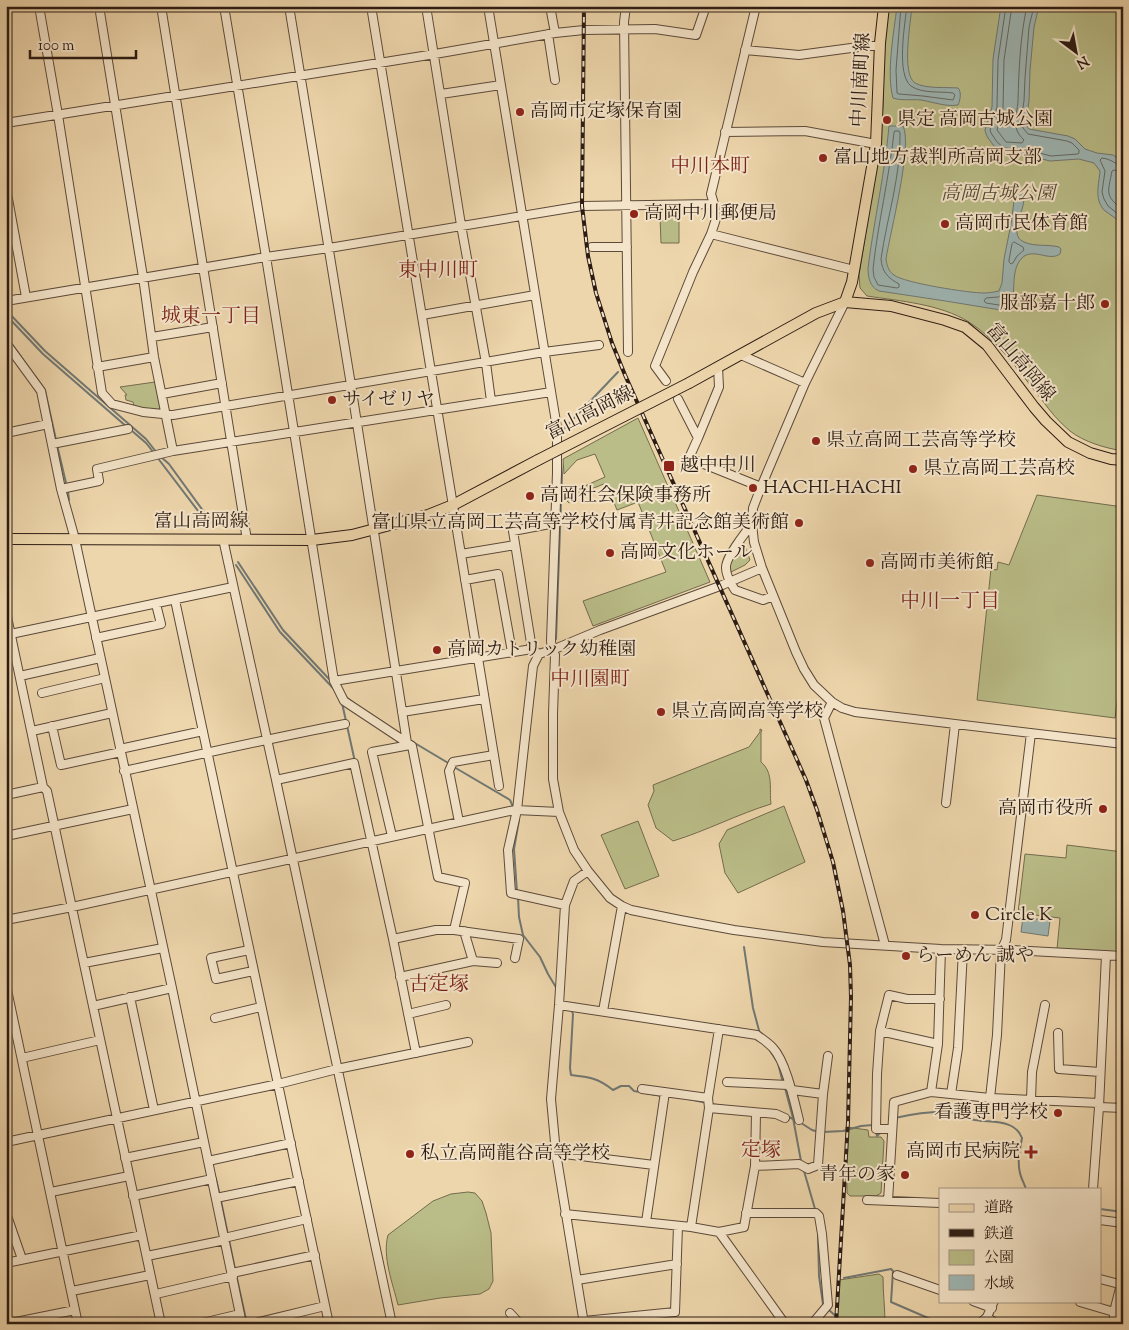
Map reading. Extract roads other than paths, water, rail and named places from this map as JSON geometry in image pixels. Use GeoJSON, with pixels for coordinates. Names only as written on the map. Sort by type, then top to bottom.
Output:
{"type":"FeatureCollection","features":[{"type":"Feature","properties":{"kind":"main road","name":"中川南町線"},"geometry":{"type":"LineString","coordinates":[[845,302],[852,282],[876,144],[880,46],[884,6]]}},
{"type":"Feature","properties":{"kind":"main road","name":"富山高岡線"},"geometry":{"type":"LineString","coordinates":[[6,539],[312,540],[352,535],[428,515],[452,505],[689,383],[816,314],[845,302],[891,306],[936,317],[965,327],[986,346],[1034,407],[1068,442],[1090,453],[1111,459],[1123,460]]}},
{"type":"Feature","properties":{"kind":"street"},"geometry":{"type":"LineString","coordinates":[[39,6],[58,115],[97,368],[102,393],[112,404],[143,412],[173,415],[544,352],[599,345]]}},
{"type":"Feature","properties":{"kind":"street"},"geometry":{"type":"LineString","coordinates":[[99,6],[143,277],[154,357],[174,451]]}},
{"type":"Feature","properties":{"kind":"street"},"geometry":{"type":"LineString","coordinates":[[161,6],[247,540]]}},
{"type":"Feature","properties":{"kind":"street"},"geometry":{"type":"LineString","coordinates":[[224,6],[334,681],[344,701],[412,746],[430,828],[438,877],[465,883],[454,930]]}},
{"type":"Feature","properties":{"kind":"street"},"geometry":{"type":"LineString","coordinates":[[289,6],[351,384],[395,671],[409,744]]}},
{"type":"Feature","properties":{"kind":"street"},"geometry":{"type":"LineString","coordinates":[[371,6],[499,786]]}},
{"type":"Feature","properties":{"kind":"street"},"geometry":{"type":"LineString","coordinates":[[426,6],[491,401]]}},
{"type":"Feature","properties":{"kind":"street"},"geometry":{"type":"LineString","coordinates":[[488,6],[557,428],[551,641],[555,656],[553,779],[559,812],[574,850],[588,871],[610,898],[630,910],[734,930],[822,942],[1123,956]]}},
{"type":"Feature","properties":{"kind":"street"},"geometry":{"type":"LineString","coordinates":[[550,6],[555,80]]}},
{"type":"Feature","properties":{"kind":"street"},"geometry":{"type":"LineString","coordinates":[[626,6],[624,29],[628,352]]}},
{"type":"Feature","properties":{"kind":"street"},"geometry":{"type":"LineString","coordinates":[[6,124],[435,54],[551,33],[578,30],[655,29],[696,35],[706,6]]}},
{"type":"Feature","properties":{"kind":"street"},"geometry":{"type":"LineString","coordinates":[[666,381],[655,366],[716,218],[711,194],[756,6]]}},
{"type":"Feature","properties":{"kind":"street"},"geometry":{"type":"LineString","coordinates":[[745,50],[799,55],[866,46],[880,46]]}},
{"type":"Feature","properties":{"kind":"street"},"geometry":{"type":"LineString","coordinates":[[441,94],[501,85]]}},
{"type":"Feature","properties":{"kind":"street"},"geometry":{"type":"LineString","coordinates":[[725,132],[805,131],[876,144]]}},
{"type":"Feature","properties":{"kind":"street"},"geometry":{"type":"LineString","coordinates":[[6,188],[26,297]]}},
{"type":"Feature","properties":{"kind":"street"},"geometry":{"type":"LineString","coordinates":[[6,301],[266,256],[329,248],[582,206],[714,204]]}},
{"type":"Feature","properties":{"kind":"street"},"geometry":{"type":"LineString","coordinates":[[711,234],[854,270]]}},
{"type":"Feature","properties":{"kind":"street"},"geometry":{"type":"LineString","coordinates":[[592,247],[627,247]]}},
{"type":"Feature","properties":{"kind":"street"},"geometry":{"type":"LineString","coordinates":[[422,315],[536,295]]}},
{"type":"Feature","properties":{"kind":"street"},"geometry":{"type":"LineString","coordinates":[[845,302],[805,383],[753,508],[754,542],[762,568],[796,652],[814,685],[832,702],[842,708],[855,712],[1123,744]]}},
{"type":"Feature","properties":{"kind":"street"},"geometry":{"type":"LineString","coordinates":[[152,338],[213,327]]}},
{"type":"Feature","properties":{"kind":"street"},"geometry":{"type":"LineString","coordinates":[[6,343],[41,391],[52,444],[65,489],[208,1162],[219,1198],[235,1274],[242,1324]]}},
{"type":"Feature","properties":{"kind":"street"},"geometry":{"type":"LineString","coordinates":[[741,355],[805,383]]}},
{"type":"Feature","properties":{"kind":"street"},"geometry":{"type":"LineString","coordinates":[[97,368],[154,357]]}},
{"type":"Feature","properties":{"kind":"street"},"geometry":{"type":"LineString","coordinates":[[718,367],[719,387],[689,458],[761,487]]}},
{"type":"Feature","properties":{"kind":"street"},"geometry":{"type":"LineString","coordinates":[[162,394],[222,383]]}},
{"type":"Feature","properties":{"kind":"street"},"geometry":{"type":"LineString","coordinates":[[65,489],[99,481],[97,469],[174,451],[551,392]]}},
{"type":"Feature","properties":{"kind":"street"},"geometry":{"type":"LineString","coordinates":[[678,399],[698,438]]}},
{"type":"Feature","properties":{"kind":"street"},"geometry":{"type":"LineString","coordinates":[[6,433],[48,424]]}},
{"type":"Feature","properties":{"kind":"street"},"geometry":{"type":"LineString","coordinates":[[52,444],[128,429]]}},
{"type":"Feature","properties":{"kind":"street"},"geometry":{"type":"LineString","coordinates":[[555,523],[513,531],[536,652],[532,666],[515,813],[508,850],[511,893],[565,905]]}},
{"type":"Feature","properties":{"kind":"street"},"geometry":{"type":"LineString","coordinates":[[752,524],[739,540],[725,566],[735,590],[763,600],[773,596]]}},
{"type":"Feature","properties":{"kind":"street"},"geometry":{"type":"LineString","coordinates":[[223,539],[392,1324]]}},
{"type":"Feature","properties":{"kind":"street"},"geometry":{"type":"LineString","coordinates":[[461,554],[516,545]]}},
{"type":"Feature","properties":{"kind":"street"},"geometry":{"type":"LineString","coordinates":[[334,681],[512,652],[536,652],[552,649],[762,568]]}},
{"type":"Feature","properties":{"kind":"street"},"geometry":{"type":"LineString","coordinates":[[465,580],[498,574],[512,652]]}},
{"type":"Feature","properties":{"kind":"street"},"geometry":{"type":"LineString","coordinates":[[9,634],[233,587]]}},
{"type":"Feature","properties":{"kind":"street"},"geometry":{"type":"LineString","coordinates":[[175,600],[329,1324]]}},
{"type":"Feature","properties":{"kind":"street"},"geometry":{"type":"LineString","coordinates":[[96,638],[161,624],[156,604]]}},
{"type":"Feature","properties":{"kind":"street"},"geometry":{"type":"LineString","coordinates":[[6,612],[9,634],[20,676],[43,787],[47,791],[162,1324]]}},
{"type":"Feature","properties":{"kind":"street"},"geometry":{"type":"LineString","coordinates":[[20,676],[100,658]]}},
{"type":"Feature","properties":{"kind":"street"},"geometry":{"type":"LineString","coordinates":[[42,693],[105,678]]}},
{"type":"Feature","properties":{"kind":"street"},"geometry":{"type":"LineString","coordinates":[[402,712],[484,698]]}},
{"type":"Feature","properties":{"kind":"street"},"geometry":{"type":"LineString","coordinates":[[832,702],[824,718],[885,945]]}},
{"type":"Feature","properties":{"kind":"street"},"geometry":{"type":"LineString","coordinates":[[32,731],[112,713]]}},
{"type":"Feature","properties":{"kind":"street"},"geometry":{"type":"LineString","coordinates":[[124,770],[345,724]]}},
{"type":"Feature","properties":{"kind":"street"},"geometry":{"type":"LineString","coordinates":[[946,803],[955,724]]}},
{"type":"Feature","properties":{"kind":"street"},"geometry":{"type":"LineString","coordinates":[[52,726],[61,765],[203,731]]}},
{"type":"Feature","properties":{"kind":"street"},"geometry":{"type":"LineString","coordinates":[[990,1098],[997,1035],[1001,951],[1006,940],[1030,733]]}},
{"type":"Feature","properties":{"kind":"street"},"geometry":{"type":"LineString","coordinates":[[392,836],[372,752],[409,744]]}},
{"type":"Feature","properties":{"kind":"street"},"geometry":{"type":"LineString","coordinates":[[459,822],[449,771],[453,762],[494,755]]}},
{"type":"Feature","properties":{"kind":"street"},"geometry":{"type":"LineString","coordinates":[[276,780],[354,763],[416,1053]]}},
{"type":"Feature","properties":{"kind":"street"},"geometry":{"type":"LineString","coordinates":[[6,795],[43,787]]}},
{"type":"Feature","properties":{"kind":"street"},"geometry":{"type":"LineString","coordinates":[[6,836],[133,809]]}},
{"type":"Feature","properties":{"kind":"street"},"geometry":{"type":"LineString","coordinates":[[6,920],[459,822],[515,813],[559,812]]}},
{"type":"Feature","properties":{"kind":"street"},"geometry":{"type":"LineString","coordinates":[[588,871],[574,881],[565,905],[551,1099],[556,1154],[584,1323],[675,1312],[678,1226]]}},
{"type":"Feature","properties":{"kind":"street"},"geometry":{"type":"LineString","coordinates":[[603,1012],[622,906]]}},
{"type":"Feature","properties":{"kind":"street"},"geometry":{"type":"LineString","coordinates":[[392,939],[436,930],[464,931],[519,939],[515,958]]}},
{"type":"Feature","properties":{"kind":"street"},"geometry":{"type":"LineString","coordinates":[[464,931],[473,961]]}},
{"type":"Feature","properties":{"kind":"street"},"geometry":{"type":"LineString","coordinates":[[84,963],[163,948]]}},
{"type":"Feature","properties":{"kind":"street"},"geometry":{"type":"LineString","coordinates":[[930,1092],[938,1044],[942,949]]}},
{"type":"Feature","properties":{"kind":"street"},"geometry":{"type":"LineString","coordinates":[[249,950],[211,958],[216,979],[253,971]]}},
{"type":"Feature","properties":{"kind":"street"},"geometry":{"type":"LineString","coordinates":[[951,1094],[958,1048],[963,950]]}},
{"type":"Feature","properties":{"kind":"street"},"geometry":{"type":"LineString","coordinates":[[1093,1188],[1106,955]]}},
{"type":"Feature","properties":{"kind":"street"},"geometry":{"type":"LineString","coordinates":[[400,977],[473,961],[497,963]]}},
{"type":"Feature","properties":{"kind":"street"},"geometry":{"type":"LineString","coordinates":[[6,984],[78,1324]]}},
{"type":"Feature","properties":{"kind":"street"},"geometry":{"type":"LineString","coordinates":[[93,1006],[172,988]]}},
{"type":"Feature","properties":{"kind":"street"},"geometry":{"type":"LineString","coordinates":[[892,1129],[876,1129],[880,1031],[889,995],[907,999],[940,1000]]}},
{"type":"Feature","properties":{"kind":"street"},"geometry":{"type":"LineString","coordinates":[[130,997],[154,1110]]}},
{"type":"Feature","properties":{"kind":"street"},"geometry":{"type":"LineString","coordinates":[[408,1014],[446,1005]]}},
{"type":"Feature","properties":{"kind":"street"},"geometry":{"type":"LineString","coordinates":[[559,1005],[757,1035],[773,1047],[780,1058],[787,1087],[799,1120]]}},
{"type":"Feature","properties":{"kind":"street"},"geometry":{"type":"LineString","coordinates":[[1032,1100],[1032,1072],[1045,1005]]}},
{"type":"Feature","properties":{"kind":"street"},"geometry":{"type":"LineString","coordinates":[[215,1018],[261,1007]]}},
{"type":"Feature","properties":{"kind":"street"},"geometry":{"type":"LineString","coordinates":[[691,1227],[719,1029]]}},
{"type":"Feature","properties":{"kind":"street"},"geometry":{"type":"LineString","coordinates":[[880,1031],[938,1044]]}},
{"type":"Feature","properties":{"kind":"street"},"geometry":{"type":"LineString","coordinates":[[1058,1032],[1059,1069],[1100,1072]]}},
{"type":"Feature","properties":{"kind":"street"},"geometry":{"type":"LineString","coordinates":[[22,1058],[100,1040]]}},
{"type":"Feature","properties":{"kind":"street"},"geometry":{"type":"LineString","coordinates":[[6,1142],[468,1042]]}},
{"type":"Feature","properties":{"kind":"street"},"geometry":{"type":"LineString","coordinates":[[755,1166],[799,1164],[808,1169],[818,1165],[823,1094],[828,1056]]}},
{"type":"Feature","properties":{"kind":"street"},"geometry":{"type":"LineString","coordinates":[[727,1082],[787,1087],[823,1094]]}},
{"type":"Feature","properties":{"kind":"street"},"geometry":{"type":"LineString","coordinates":[[642,1089],[708,1098]]}},
{"type":"Feature","properties":{"kind":"street"},"geometry":{"type":"LineString","coordinates":[[646,1222],[665,1092]]}},
{"type":"Feature","properties":{"kind":"street"},"geometry":{"type":"LineString","coordinates":[[888,1201],[894,1102],[930,1092],[1123,1108]]}},
{"type":"Feature","properties":{"kind":"street"},"geometry":{"type":"LineString","coordinates":[[709,1108],[776,1114],[785,1118]]}},
{"type":"Feature","properties":{"kind":"street"},"geometry":{"type":"LineString","coordinates":[[566,1214],[691,1227],[719,1232],[744,1227],[755,1166],[756,1113]]}},
{"type":"Feature","properties":{"kind":"street"},"geometry":{"type":"LineString","coordinates":[[125,1158],[204,1142]]}},
{"type":"Feature","properties":{"kind":"street"},"geometry":{"type":"LineString","coordinates":[[208,1162],[291,1143]]}},
{"type":"Feature","properties":{"kind":"street"},"geometry":{"type":"LineString","coordinates":[[556,1154],[654,1165]]}},
{"type":"Feature","properties":{"kind":"street"},"geometry":{"type":"LineString","coordinates":[[51,1192],[129,1176]]}},
{"type":"Feature","properties":{"kind":"street"},"geometry":{"type":"LineString","coordinates":[[133,1196],[212,1179]]}},
{"type":"Feature","properties":{"kind":"street"},"geometry":{"type":"LineString","coordinates":[[219,1198],[299,1181]]}},
{"type":"Feature","properties":{"kind":"street"},"geometry":{"type":"LineString","coordinates":[[867,1200],[939,1203]]}},
{"type":"Feature","properties":{"kind":"street"},"geometry":{"type":"LineString","coordinates":[[6,1213],[22,1260]]}},
{"type":"Feature","properties":{"kind":"street"},"geometry":{"type":"LineString","coordinates":[[746,1213],[812,1213],[819,1216],[828,1305],[812,1324]]}},
{"type":"Feature","properties":{"kind":"street"},"geometry":{"type":"LineString","coordinates":[[147,1256],[307,1219]]}},
{"type":"Feature","properties":{"kind":"street"},"geometry":{"type":"LineString","coordinates":[[1102,1220],[1123,1223]]}},
{"type":"Feature","properties":{"kind":"street"},"geometry":{"type":"LineString","coordinates":[[719,1232],[785,1324]]}},
{"type":"Feature","properties":{"kind":"street"},"geometry":{"type":"LineString","coordinates":[[6,1263],[142,1235]]}},
{"type":"Feature","properties":{"kind":"street"},"geometry":{"type":"LineString","coordinates":[[156,1294],[314,1255]]}},
{"type":"Feature","properties":{"kind":"street"},"geometry":{"type":"LineString","coordinates":[[577,1280],[677,1264]]}},
{"type":"Feature","properties":{"kind":"street"},"geometry":{"type":"LineString","coordinates":[[72,1292],[150,1275]]}},
{"type":"Feature","properties":{"kind":"street"},"geometry":{"type":"LineString","coordinates":[[897,1275],[939,1290]]}},
{"type":"Feature","properties":{"kind":"street"},"geometry":{"type":"LineString","coordinates":[[1102,1280],[1122,1285],[1114,1312],[1114,1324]]}},
{"type":"Feature","properties":{"kind":"street"},"geometry":{"type":"LineString","coordinates":[[979,1324],[987,1317],[993,1304],[980,1302]]}},
{"type":"Feature","properties":{"kind":"street"},"geometry":{"type":"LineString","coordinates":[[1080,1302],[1114,1312]]}},
{"type":"Feature","properties":{"kind":"street"},"geometry":{"type":"LineString","coordinates":[[251,1324],[325,1306]]}},
{"type":"Feature","properties":{"kind":"street"},"geometry":{"type":"LineString","coordinates":[[6,1324],[75,1310]]}},
{"type":"Feature","properties":{"kind":"street"},"geometry":{"type":"LineString","coordinates":[[510,1313],[520,1324]]}},
{"type":"Feature","properties":{"kind":"street"},"geometry":{"type":"LineString","coordinates":[[198,1324],[240,1314]]}},
{"type":"Feature","properties":{"kind":"street"},"geometry":{"type":"LineString","coordinates":[[987,1317],[997,1324]]}},
{"type":"Feature","properties":{"kind":"water"},"geometry":{"type":"Polygon","coordinates":[[[897,6],[912,6],[908,59],[908,69],[911,78],[919,85],[958,88],[960,99],[958,105],[893,98],[890,65],[897,6]]]}},
{"type":"Feature","properties":{"kind":"water"},"geometry":{"type":"Polygon","coordinates":[[[1001,6],[1039,6],[1034,27],[1027,126],[1029,129],[1068,136],[1075,139],[1085,149],[1113,155],[1123,161],[1123,225],[1101,206],[1098,196],[1100,171],[1094,163],[1079,159],[1050,161],[1027,155],[1002,153],[988,138],[985,130],[992,107],[993,59],[1001,6]]]}},
{"type":"Feature","properties":{"kind":"water"},"geometry":{"type":"Polygon","coordinates":[[[889,126],[903,126],[905,136],[900,190],[886,259],[889,270],[894,275],[923,284],[976,293],[999,291],[1002,283],[1014,201],[1019,191],[1022,191],[1024,197],[1017,226],[1019,238],[1028,244],[1055,246],[1061,249],[1060,254],[1056,256],[1031,254],[1022,258],[1015,270],[1011,306],[1007,311],[879,291],[872,285],[869,279],[868,268],[889,126]]]}},
{"type":"Feature","properties":{"kind":"water"},"geometry":{"type":"Polygon","coordinates":[[[1023,917],[1050,921],[1048,936],[1021,932],[1023,917]]]}},
{"type":"Feature","properties":{"kind":"waterway"},"geometry":{"type":"LineString","coordinates":[[6,310],[45,351],[146,439],[157,453]]}},
{"type":"Feature","properties":{"kind":"waterway"},"geometry":{"type":"LineString","coordinates":[[6,315],[43,354],[127,427]]}},
{"type":"Feature","properties":{"kind":"waterway"},"geometry":{"type":"LineString","coordinates":[[6,336],[45,390],[56,440]]}},
{"type":"Feature","properties":{"kind":"waterway"},"geometry":{"type":"LineString","coordinates":[[559,434],[618,372]]}},
{"type":"Feature","properties":{"kind":"waterway"},"geometry":{"type":"LineString","coordinates":[[131,430],[154,453]]}},
{"type":"Feature","properties":{"kind":"waterway"},"geometry":{"type":"LineString","coordinates":[[57,445],[67,487]]}},
{"type":"Feature","properties":{"kind":"waterway"},"geometry":{"type":"LineString","coordinates":[[160,456],[169,464],[212,523]]}},
{"type":"Feature","properties":{"kind":"waterway"},"geometry":{"type":"LineString","coordinates":[[157,457],[208,524]]}},
{"type":"Feature","properties":{"kind":"waterway"},"geometry":{"type":"LineString","coordinates":[[556,639],[561,461]]}},
{"type":"Feature","properties":{"kind":"waterway"},"geometry":{"type":"LineString","coordinates":[[68,491],[69,500]]}},
{"type":"Feature","properties":{"kind":"waterway"},"geometry":{"type":"LineString","coordinates":[[238,562],[283,630],[330,680]]}},
{"type":"Feature","properties":{"kind":"waterway"},"geometry":{"type":"LineString","coordinates":[[236,565],[280,632],[336,692]]}},
{"type":"Feature","properties":{"kind":"waterway"},"geometry":{"type":"LineString","coordinates":[[345,696],[357,706]]}},
{"type":"Feature","properties":{"kind":"waterway"},"geometry":{"type":"LineString","coordinates":[[342,703],[355,762]]}},
{"type":"Feature","properties":{"kind":"waterway"},"geometry":{"type":"LineString","coordinates":[[413,742],[450,764]]}},
{"type":"Feature","properties":{"kind":"waterway"},"geometry":{"type":"LineString","coordinates":[[454,767],[510,800],[514,809]]}},
{"type":"Feature","properties":{"kind":"waterway"},"geometry":{"type":"LineString","coordinates":[[517,892],[514,849],[518,818]]}},
{"type":"Feature","properties":{"kind":"waterway"},"geometry":{"type":"LineString","coordinates":[[518,897],[519,917],[523,935],[540,957],[557,989]]}},
{"type":"Feature","properties":{"kind":"waterway"},"geometry":{"type":"LineString","coordinates":[[744,947],[753,1008],[760,1034]]}},
{"type":"Feature","properties":{"kind":"waterway"},"geometry":{"type":"LineString","coordinates":[[571,1009],[573,1014],[571,1075],[593,1079],[613,1090],[621,1086],[629,1086],[634,1091],[640,1092]]}},
{"type":"Feature","properties":{"kind":"waterway"},"geometry":{"type":"LineString","coordinates":[[769,1049],[778,1063],[783,1083]]}},
{"type":"Feature","properties":{"kind":"waterway"},"geometry":{"type":"LineString","coordinates":[[785,1088],[801,1161]]}},
{"type":"Feature","properties":{"kind":"waterway"},"geometry":{"type":"LineString","coordinates":[[645,1093],[662,1096]]}},
{"type":"Feature","properties":{"kind":"waterway"},"geometry":{"type":"LineString","coordinates":[[689,1099],[707,1103]]}},
{"type":"Feature","properties":{"kind":"waterway"},"geometry":{"type":"LineString","coordinates":[[711,1104],[724,1106]]}},
{"type":"Feature","properties":{"kind":"waterway"},"geometry":{"type":"LineString","coordinates":[[895,1118],[922,1113],[949,1112],[975,1120],[1009,1125],[1019,1132],[1022,1138],[1019,1164],[1020,1175],[1026,1188]]}},
{"type":"Feature","properties":{"kind":"waterway"},"geometry":{"type":"LineString","coordinates":[[787,1116],[797,1121]]}},
{"type":"Feature","properties":{"kind":"waterway"},"geometry":{"type":"LineString","coordinates":[[801,1123],[819,1132]]}},
{"type":"Feature","properties":{"kind":"waterway"},"geometry":{"type":"LineString","coordinates":[[823,1132],[843,1131],[873,1125]]}},
{"type":"Feature","properties":{"kind":"waterway"},"geometry":{"type":"LineString","coordinates":[[876,1132],[877,1136],[881,1132]]}},
{"type":"Feature","properties":{"kind":"waterway"},"geometry":{"type":"LineString","coordinates":[[804,1171],[815,1209]]}},
{"type":"Feature","properties":{"kind":"waterway"},"geometry":{"type":"LineString","coordinates":[[216,1179],[220,1196]]}},
{"type":"Feature","properties":{"kind":"waterway"},"geometry":{"type":"LineString","coordinates":[[221,1201],[228,1235]]}},
{"type":"Feature","properties":{"kind":"waterway"},"geometry":{"type":"LineString","coordinates":[[1102,1209],[1123,1212]]}},
{"type":"Feature","properties":{"kind":"waterway"},"geometry":{"type":"LineString","coordinates":[[818,1236],[819,1276],[823,1304],[825,1306]]}},
{"type":"Feature","properties":{"kind":"waterway"},"geometry":{"type":"LineString","coordinates":[[229,1240],[235,1269]]}},
{"type":"Feature","properties":{"kind":"waterway"},"geometry":{"type":"LineString","coordinates":[[844,1278],[891,1269],[893,1271],[891,1302],[942,1324]]}},
{"type":"Feature","properties":{"kind":"waterway"},"geometry":{"type":"LineString","coordinates":[[236,1274],[247,1324]]}},
{"type":"Feature","properties":{"kind":"waterway"},"geometry":{"type":"LineString","coordinates":[[828,1309],[841,1321]]}},
{"type":"Feature","properties":{"kind":"railway"},"geometry":{"type":"LineString","coordinates":[[584,6],[582,206],[588,256],[596,293],[612,343],[625,375],[806,780],[833,862],[843,911],[850,965],[851,997],[848,1122],[836,1324]]}},
{"type":"Feature","properties":{"kind":"place","name":"高岡市定塚保育園"},"geometry":{"type":"Point","coordinates":[520,112]}},
{"type":"Feature","properties":{"kind":"place","name":"県定 高岡古城公園"},"geometry":{"type":"Point","coordinates":[887,120]}},
{"type":"Feature","properties":{"kind":"place","name":"富山地方裁判所高岡支部"},"geometry":{"type":"Point","coordinates":[823,158]}},
{"type":"Feature","properties":{"kind":"place","name":"高岡中川郵便局"},"geometry":{"type":"Point","coordinates":[634,214]}},
{"type":"Feature","properties":{"kind":"place","name":"高岡市民体育館"},"geometry":{"type":"Point","coordinates":[945,224]}},
{"type":"Feature","properties":{"kind":"place","name":"服部嘉十郎"},"geometry":{"type":"Point","coordinates":[1105,304]}},
{"type":"Feature","properties":{"kind":"place","name":"サイゼリヤ"},"geometry":{"type":"Point","coordinates":[332,400]}},
{"type":"Feature","properties":{"kind":"place","name":"県立高岡工芸高等学校"},"geometry":{"type":"Point","coordinates":[816,441]}},
{"type":"Feature","properties":{"kind":"place","name":"越中中川"},"geometry":{"type":"Point","coordinates":[669,466]}},
{"type":"Feature","properties":{"kind":"place","name":"県立高岡工芸高校"},"geometry":{"type":"Point","coordinates":[913,469]}},
{"type":"Feature","properties":{"kind":"place","name":"HACHI-HACHI"},"geometry":{"type":"Point","coordinates":[753,488]}},
{"type":"Feature","properties":{"kind":"place","name":"高岡社会保険事務所"},"geometry":{"type":"Point","coordinates":[530,496]}},
{"type":"Feature","properties":{"kind":"place","name":"富山県立高岡工芸高等学校付属青井記念館美術館"},"geometry":{"type":"Point","coordinates":[799,523]}},
{"type":"Feature","properties":{"kind":"place","name":"高岡文化ホール"},"geometry":{"type":"Point","coordinates":[610,553]}},
{"type":"Feature","properties":{"kind":"place","name":"高岡市美術館"},"geometry":{"type":"Point","coordinates":[870,563]}},
{"type":"Feature","properties":{"kind":"place","name":"高岡カトリック幼稚園"},"geometry":{"type":"Point","coordinates":[437,650]}},
{"type":"Feature","properties":{"kind":"place","name":"県立高岡高等学校"},"geometry":{"type":"Point","coordinates":[661,712]}},
{"type":"Feature","properties":{"kind":"place","name":"高岡市役所"},"geometry":{"type":"Point","coordinates":[1103,809]}},
{"type":"Feature","properties":{"kind":"place","name":"Circle K"},"geometry":{"type":"Point","coordinates":[975,915]}},
{"type":"Feature","properties":{"kind":"place","name":"らーめん 誠や"},"geometry":{"type":"Point","coordinates":[906,956]}},
{"type":"Feature","properties":{"kind":"place","name":"看護専門学校"},"geometry":{"type":"Point","coordinates":[1058,1113]}},
{"type":"Feature","properties":{"kind":"place","name":"高岡市民病院"},"geometry":{"type":"Point","coordinates":[1031,1152]}},
{"type":"Feature","properties":{"kind":"place","name":"私立高岡龍谷高等学校"},"geometry":{"type":"Point","coordinates":[410,1154]}},
{"type":"Feature","properties":{"kind":"place","name":"青年の家"},"geometry":{"type":"Point","coordinates":[905,1175]}},
{"type":"Feature","properties":{"kind":"district","name":"中川本町"},"geometry":{"type":"Point","coordinates":[710,167]}},
{"type":"Feature","properties":{"kind":"district","name":"東中川町"},"geometry":{"type":"Point","coordinates":[438,271]}},
{"type":"Feature","properties":{"kind":"district","name":"城東一丁目"},"geometry":{"type":"Point","coordinates":[211,317]}},
{"type":"Feature","properties":{"kind":"district","name":"中川一丁目"},"geometry":{"type":"Point","coordinates":[950,602]}},
{"type":"Feature","properties":{"kind":"district","name":"中川園町"},"geometry":{"type":"Point","coordinates":[590,680]}},
{"type":"Feature","properties":{"kind":"district","name":"古定塚"},"geometry":{"type":"Point","coordinates":[439,985]}},
{"type":"Feature","properties":{"kind":"district","name":"定塚"},"geometry":{"type":"Point","coordinates":[761,1151]}},
{"type":"Feature","properties":{"kind":"park label","name":"高岡古城公園"},"geometry":{"type":"Point","coordinates":[998,194]}}]}
